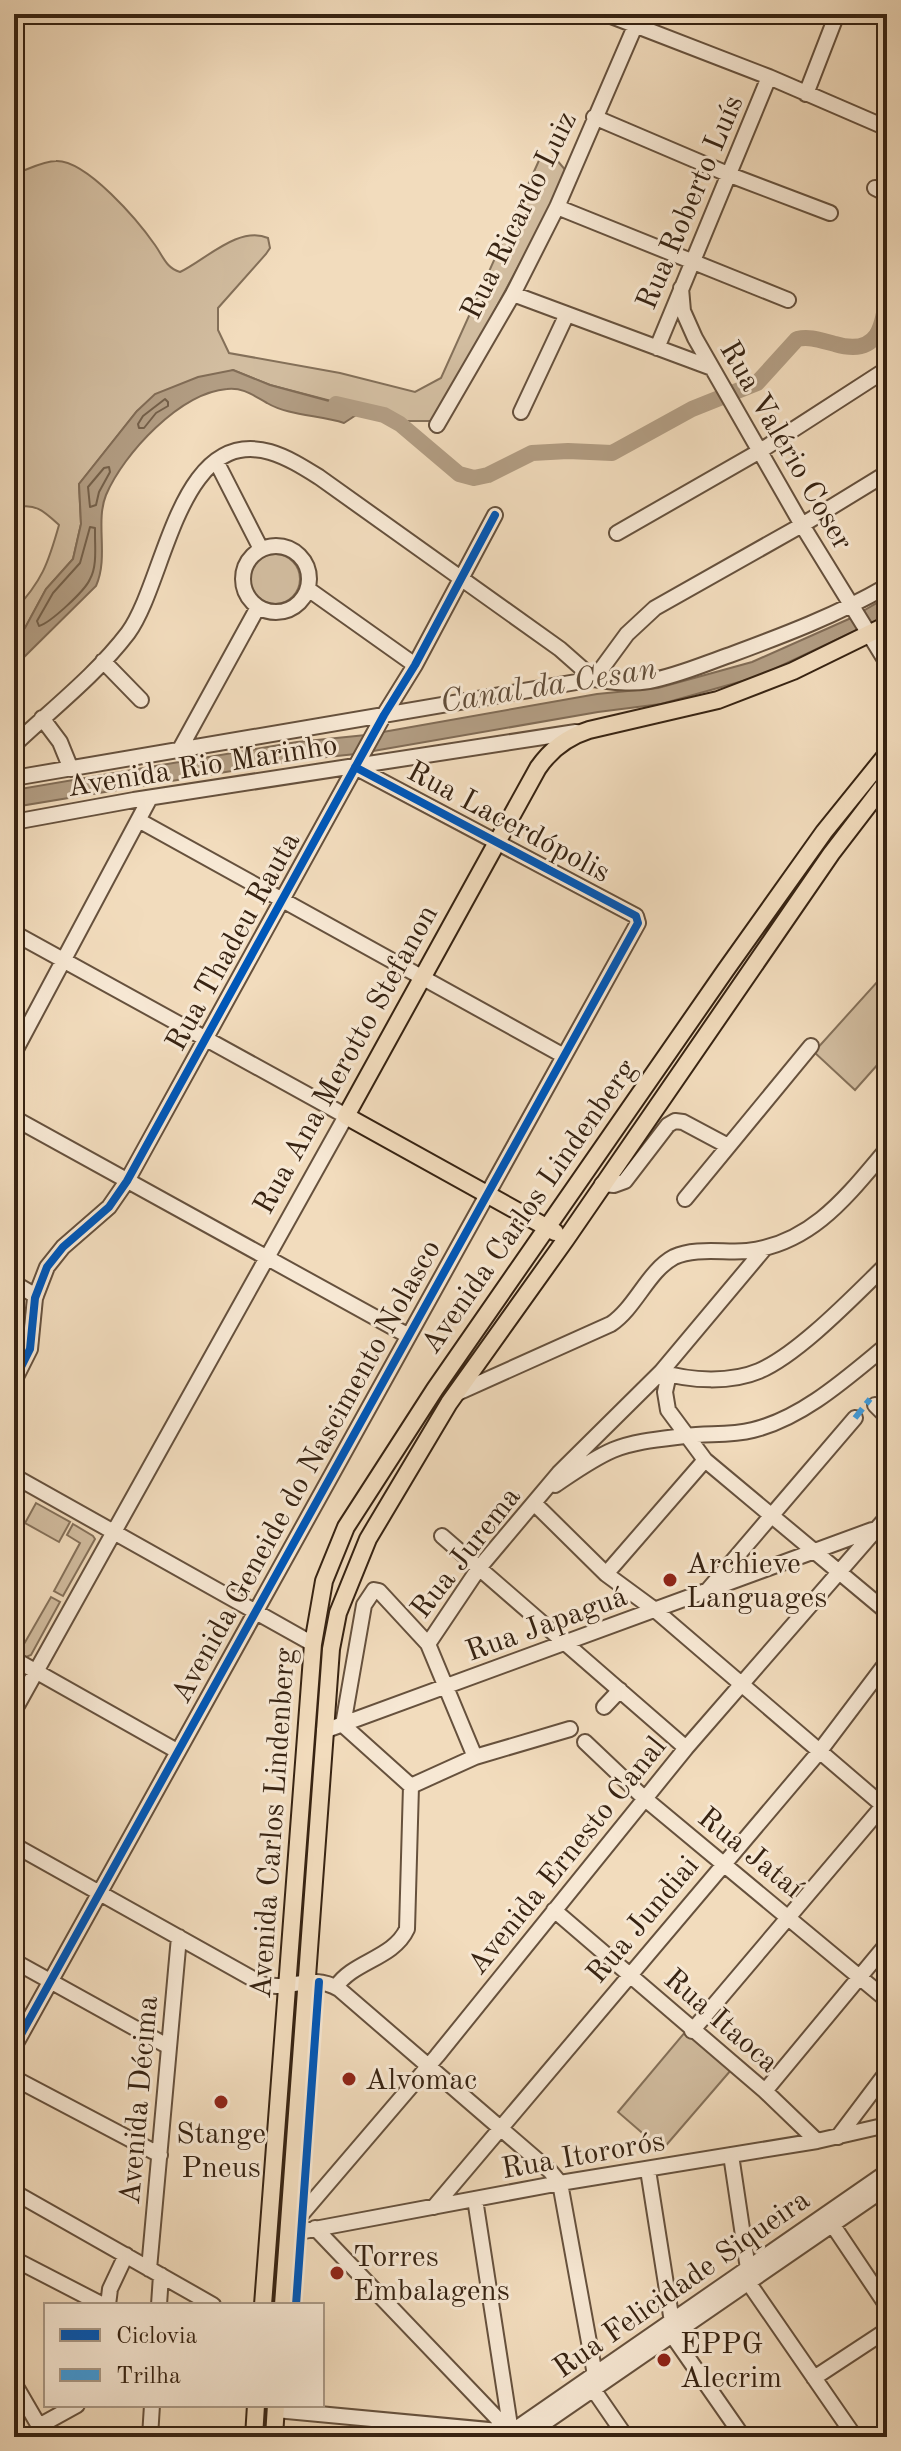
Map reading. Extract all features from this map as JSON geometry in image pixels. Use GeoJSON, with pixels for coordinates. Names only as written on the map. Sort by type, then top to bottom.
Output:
{"type":"FeatureCollection","features":[{"type":"Feature","properties":{"kind":"main road","name":"Rua Ana Merotto Stefanon"},"geometry":{"type":"LineString","coordinates":[[346,1116],[542,762],[563,742],[589,730],[718,700],[793,671],[887,625]]}},
{"type":"Feature","properties":{"kind":"main road","name":"Avenida Carlos Lindenberg"},"geometry":{"type":"LineString","coordinates":[[263,2303],[313,1644],[324,1581],[346,1527],[435,1389],[734,958],[824,832],[887,754]]}},
{"type":"Feature","properties":{"kind":"main road","name":"Avenida Carlos Lindenberg"},"geometry":{"type":"LineString","coordinates":[[283,2303],[331,1649],[338,1613],[353,1574],[386,1506],[455,1394],[566,1239],[831,854],[887,781]]}},
{"type":"Feature","properties":{"kind":"main road"},"geometry":{"type":"LineString","coordinates":[[346,1116],[566,1239]]}},
{"type":"Feature","properties":{"kind":"main road"},"geometry":{"type":"LineString","coordinates":[[254,2437],[256,2407]]}},
{"type":"Feature","properties":{"kind":"main road"},"geometry":{"type":"LineString","coordinates":[[274,2437],[276,2408]]}},
{"type":"Feature","properties":{"kind":"street"},"geometry":{"type":"LineString","coordinates":[[606,14],[769,77],[887,128]]}},
{"type":"Feature","properties":{"kind":"street"},"geometry":{"type":"LineString","coordinates":[[806,94],[837,14]]}},
{"type":"Feature","properties":{"kind":"street","name":"Rua Ricardo Luiz"},"geometry":{"type":"LineString","coordinates":[[437,425],[513,294],[557,207],[636,24]]}},
{"type":"Feature","properties":{"kind":"street","name":"Rua Roberto Luís"},"geometry":{"type":"LineString","coordinates":[[657,348],[769,77]]}},
{"type":"Feature","properties":{"kind":"street"},"geometry":{"type":"LineString","coordinates":[[594,117],[730,175],[830,213]]}},
{"type":"Feature","properties":{"kind":"street"},"geometry":{"type":"LineString","coordinates":[[557,207],[788,300]]}},
{"type":"Feature","properties":{"kind":"street","name":"Rua Valério Coser"},"geometry":{"type":"LineString","coordinates":[[681,288],[686,321],[802,525],[887,663]]}},
{"type":"Feature","properties":{"kind":"street"},"geometry":{"type":"LineString","coordinates":[[513,294],[657,348],[716,374]]}},
{"type":"Feature","properties":{"kind":"street"},"geometry":{"type":"LineString","coordinates":[[521,412],[567,314]]}},
{"type":"Feature","properties":{"kind":"street"},"geometry":{"type":"LineString","coordinates":[[617,533],[760,451],[887,369]]}},
{"type":"Feature","properties":{"kind":"street"},"geometry":{"type":"LineString","coordinates":[[14,745],[103,661],[127,633],[141,612],[185,498],[195,480],[216,461],[233,453],[257,449],[289,459],[319,477],[560,649],[594,679]]}},
{"type":"Feature","properties":{"kind":"street"},"geometry":{"type":"LineString","coordinates":[[216,461],[261,549]]}},
{"type":"Feature","properties":{"kind":"street"},"geometry":{"type":"LineString","coordinates":[[594,679],[627,634],[655,608],[887,473]]}},
{"type":"Feature","properties":{"kind":"street","name":"Rua Thadeu Rauta"},"geometry":{"type":"LineString","coordinates":[[14,1381],[30,1349],[36,1296],[44,1273],[54,1256],[105,1211],[127,1181],[375,730],[415,665],[495,515]]}},
{"type":"Feature","properties":{"kind":"street"},"geometry":{"type":"LineString","coordinates":[[280,546],[297,554],[308,570],[308,589],[299,604],[274,613],[258,607],[245,592],[243,572],[253,554],[261,549],[280,546]]}},
{"type":"Feature","properties":{"kind":"street"},"geometry":{"type":"LineString","coordinates":[[14,778],[594,679],[615,683],[651,681],[856,609],[887,586]]}},
{"type":"Feature","properties":{"kind":"street"},"geometry":{"type":"LineString","coordinates":[[308,589],[415,665]]}},
{"type":"Feature","properties":{"kind":"street"},"geometry":{"type":"LineString","coordinates":[[180,749],[258,607]]}},
{"type":"Feature","properties":{"kind":"street"},"geometry":{"type":"LineString","coordinates":[[103,661],[141,700]]}},
{"type":"Feature","properties":{"kind":"street"},"geometry":{"type":"LineString","coordinates":[[605,664],[615,683]]}},
{"type":"Feature","properties":{"kind":"street"},"geometry":{"type":"LineString","coordinates":[[42,718],[60,742],[71,769]]}},
{"type":"Feature","properties":{"kind":"street","name":"Avenida Rio Marinho"},"geometry":{"type":"LineString","coordinates":[[14,822],[589,730]]}},
{"type":"Feature","properties":{"kind":"street","name":"Rua Lacerdópolis"},"geometry":{"type":"LineString","coordinates":[[355,767],[498,841],[638,920]]}},
{"type":"Feature","properties":{"kind":"street"},"geometry":{"type":"LineString","coordinates":[[14,1053],[20,1028],[64,963],[150,798]]}},
{"type":"Feature","properties":{"kind":"street"},"geometry":{"type":"LineString","coordinates":[[140,821],[564,1056]]}},
{"type":"Feature","properties":{"kind":"street","name":"Avenida Geneide do Nascimento Nolasco"},"geometry":{"type":"LineString","coordinates":[[14,2047],[638,920]]}},
{"type":"Feature","properties":{"kind":"street"},"geometry":{"type":"LineString","coordinates":[[14,933],[346,1116]]}},
{"type":"Feature","properties":{"kind":"street"},"geometry":{"type":"LineString","coordinates":[[685,1199],[811,1046]]}},
{"type":"Feature","properties":{"kind":"street","name":"Rua Ana Merotto Stefanon"},"geometry":{"type":"LineString","coordinates":[[14,1711],[346,1116]]}},
{"type":"Feature","properties":{"kind":"street"},"geometry":{"type":"LineString","coordinates":[[14,1118],[407,1335]]}},
{"type":"Feature","properties":{"kind":"street"},"geometry":{"type":"LineString","coordinates":[[602,1184],[614,1185],[625,1181],[668,1125],[675,1121],[683,1122],[728,1146]]}},
{"type":"Feature","properties":{"kind":"street"},"geometry":{"type":"LineString","coordinates":[[455,1394],[611,1324],[623,1315],[674,1257],[688,1253],[765,1248],[793,1238],[839,1205],[887,1149]]}},
{"type":"Feature","properties":{"kind":"street","name":"Rua Jurema"},"geometry":{"type":"LineString","coordinates":[[428,1644],[479,1568],[559,1473],[665,1373],[765,1248]]}},
{"type":"Feature","properties":{"kind":"street"},"geometry":{"type":"LineString","coordinates":[[887,1264],[784,1356],[759,1371],[715,1379],[665,1373],[668,1410],[705,1460],[887,1612]]}},
{"type":"Feature","properties":{"kind":"street"},"geometry":{"type":"LineString","coordinates":[[14,1283],[36,1296]]}},
{"type":"Feature","properties":{"kind":"street","name":"Rua Jurema"},"geometry":{"type":"LineString","coordinates":[[540,1498],[613,1450],[631,1444],[688,1436],[726,1435],[754,1430],[781,1420],[848,1377],[887,1345]]}},
{"type":"Feature","properties":{"kind":"street"},"geometry":{"type":"LineString","coordinates":[[875,1405],[887,1417]]}},
{"type":"Feature","properties":{"kind":"street"},"geometry":{"type":"LineString","coordinates":[[707,1591],[855,1418]]}},
{"type":"Feature","properties":{"kind":"street"},"geometry":{"type":"LineString","coordinates":[[606,1574],[705,1460]]}},
{"type":"Feature","properties":{"kind":"street"},"geometry":{"type":"LineString","coordinates":[[14,1476],[313,1644]]}},
{"type":"Feature","properties":{"kind":"street"},"geometry":{"type":"LineString","coordinates":[[540,1498],[606,1574],[655,1610],[819,1752],[886,1805],[692,2031]]}},
{"type":"Feature","properties":{"kind":"street","name":"Avenida Ernesto Canal"},"geometry":{"type":"LineString","coordinates":[[288,2232],[430,2065],[644,1798],[775,1642],[840,1574],[887,1517]]}},
{"type":"Feature","properties":{"kind":"street","name":"Rua Japaguá"},"geometry":{"type":"LineString","coordinates":[[324,1731],[876,1528]]}},
{"type":"Feature","properties":{"kind":"street"},"geometry":{"type":"LineString","coordinates":[[442,1536],[686,1748]]}},
{"type":"Feature","properties":{"kind":"street"},"geometry":{"type":"LineString","coordinates":[[336,1987],[347,1975],[396,1944],[407,1929],[411,1786],[343,1725],[364,1605],[374,1590],[379,1591],[428,1644],[475,1757]]}},
{"type":"Feature","properties":{"kind":"street"},"geometry":{"type":"LineString","coordinates":[[14,1659],[177,1751]]}},
{"type":"Feature","properties":{"kind":"street","name":"Rua Jundiai"},"geometry":{"type":"LineString","coordinates":[[434,2207],[819,1752],[887,1662]]}},
{"type":"Feature","properties":{"kind":"street"},"geometry":{"type":"LineString","coordinates":[[604,1707],[620,1690]]}},
{"type":"Feature","properties":{"kind":"street"},"geometry":{"type":"LineString","coordinates":[[411,1786],[475,1757],[570,1729]]}},
{"type":"Feature","properties":{"kind":"street","name":"Rua Jataí"},"geometry":{"type":"LineString","coordinates":[[585,1742],[644,1798],[887,2000]]}},
{"type":"Feature","properties":{"kind":"street"},"geometry":{"type":"LineString","coordinates":[[14,1845],[262,1984],[274,1987],[306,1981],[336,1987],[501,2127],[560,2183],[594,2382],[626,2437]]}},
{"type":"Feature","properties":{"kind":"street","name":"Rua Itaoca"},"geometry":{"type":"LineString","coordinates":[[554,1910],[765,2091],[817,2141]]}},
{"type":"Feature","properties":{"kind":"street","name":"Avenida Décima"},"geometry":{"type":"LineString","coordinates":[[159,2303],[155,2272],[160,2155],[179,1937]]}},
{"type":"Feature","properties":{"kind":"street"},"geometry":{"type":"LineString","coordinates":[[765,2091],[887,1944]]}},
{"type":"Feature","properties":{"kind":"street"},"geometry":{"type":"LineString","coordinates":[[14,1961],[169,2047]]}},
{"type":"Feature","properties":{"kind":"street"},"geometry":{"type":"LineString","coordinates":[[838,2137],[887,2072]]}},
{"type":"Feature","properties":{"kind":"street"},"geometry":{"type":"LineString","coordinates":[[14,2078],[160,2155]]}},
{"type":"Feature","properties":{"kind":"street","name":"Rua Itororós"},"geometry":{"type":"LineString","coordinates":[[288,2232],[817,2141],[887,2125]]}},
{"type":"Feature","properties":{"kind":"street"},"geometry":{"type":"LineString","coordinates":[[731,2155],[748,2275],[855,2437]]}},
{"type":"Feature","properties":{"kind":"street"},"geometry":{"type":"LineString","coordinates":[[648,2170],[672,2328],[743,2437]]}},
{"type":"Feature","properties":{"kind":"street","name":"Rua Felicidade Siqueira"},"geometry":{"type":"LineString","coordinates":[[514,2436],[748,2275],[887,2172]]}},
{"type":"Feature","properties":{"kind":"street","name":"Rua Felicidade Siqueira"},"geometry":{"type":"LineString","coordinates":[[748,2275],[887,2187]]}},
{"type":"Feature","properties":{"kind":"street"},"geometry":{"type":"LineString","coordinates":[[14,2192],[209,2303]]}},
{"type":"Feature","properties":{"kind":"street"},"geometry":{"type":"LineString","coordinates":[[475,2199],[514,2436]]}},
{"type":"Feature","properties":{"kind":"street"},"geometry":{"type":"LineString","coordinates":[[832,2224],[887,2306]]}},
{"type":"Feature","properties":{"kind":"street"},"geometry":{"type":"LineString","coordinates":[[315,2228],[514,2436]]}},
{"type":"Feature","properties":{"kind":"street"},"geometry":{"type":"LineString","coordinates":[[106,2303],[126,2255]]}},
{"type":"Feature","properties":{"kind":"street"},"geometry":{"type":"LineString","coordinates":[[14,2259],[101,2303]]}},
{"type":"Feature","properties":{"kind":"street"},"geometry":{"type":"LineString","coordinates":[[814,2378],[887,2330]]}},
{"type":"Feature","properties":{"kind":"street"},"geometry":{"type":"LineString","coordinates":[[14,2383],[39,2426],[73,2407]]}},
{"type":"Feature","properties":{"kind":"street"},"geometry":{"type":"LineString","coordinates":[[150,2437],[152,2407]]}},
{"type":"Feature","properties":{"kind":"street"},"geometry":{"type":"LineString","coordinates":[[276,2408],[514,2436]]}},
{"type":"Feature","properties":{"kind":"shaded area"},"geometry":{"type":"Polygon","coordinates":[[[541,156],[556,159],[567,172],[565,180],[435,421],[395,421],[270,385],[233,370],[137,411],[79,484],[81,524],[73,559],[46,589],[25,628],[14,641],[14,611],[43,571],[59,525],[39,509],[28,506],[14,508],[14,174],[56,161],[82,170],[125,208],[168,265],[180,272],[234,240],[257,235],[268,238],[270,248],[266,254],[218,308],[218,330],[229,353],[340,373],[415,392],[441,378],[541,156]]]}},
{"type":"Feature","properties":{"kind":"shaded area"},"geometry":{"type":"Polygon","coordinates":[[[275,554],[293,561],[300,579],[293,597],[275,604],[257,597],[250,579],[257,561],[275,554]]]}},
{"type":"Feature","properties":{"kind":"shaded area"},"geometry":{"type":"Polygon","coordinates":[[[887,971],[887,1054],[855,1090],[814,1052],[887,971]]]}},
{"type":"Feature","properties":{"kind":"shaded area"},"geometry":{"type":"Polygon","coordinates":[[[36,1503],[70,1522],[59,1542],[25,1523],[36,1503]]]}},
{"type":"Feature","properties":{"kind":"shaded area"},"geometry":{"type":"Polygon","coordinates":[[[73,1524],[95,1539],[63,1596],[54,1591],[80,1543],[67,1535],[73,1524]]]}},
{"type":"Feature","properties":{"kind":"shaded area"},"geometry":{"type":"Polygon","coordinates":[[[51,1597],[60,1602],[31,1655],[26,1657],[14,1650],[14,1639],[24,1644],[51,1597]]]}},
{"type":"Feature","properties":{"kind":"shaded area"},"geometry":{"type":"Polygon","coordinates":[[[297,2006],[275,2303],[271,2303],[292,2007],[297,2006]]]}},
{"type":"Feature","properties":{"kind":"shaded area"},"geometry":{"type":"Polygon","coordinates":[[[686,2031],[731,2070],[662,2150],[618,2112],[686,2031]]]}},
{"type":"Feature","properties":{"kind":"water"},"geometry":{"type":"Polygon","coordinates":[[[233,370],[270,385],[355,408],[356,415],[344,423],[295,413],[233,389],[209,393],[173,413],[126,461],[106,495],[102,517],[102,563],[96,586],[14,667],[14,641],[25,628],[46,589],[73,559],[81,524],[79,484],[137,411],[155,394],[198,377],[233,370]]]}},
{"type":"Feature","properties":{"kind":"water"},"geometry":{"type":"Polygon","coordinates":[[[887,597],[887,616],[757,677],[661,704],[14,807],[14,790],[297,742],[366,735],[597,694],[658,688],[752,662],[851,618],[887,597]]]}},
{"type":"Feature","properties":{"kind":"waterway"},"geometry":{"type":"LineString","coordinates":[[336,404],[384,415],[400,424],[459,474],[474,478],[488,475],[532,453],[612,453],[692,409],[757,383],[797,339],[812,338],[850,347],[870,342],[881,326],[887,291]]}},
{"type":"Feature","properties":{"kind":"marked path"},"geometry":{"type":"LineString","coordinates":[[855,1418],[870,1399]]}},
{"type":"Feature","properties":{"kind":"cycle path"},"geometry":{"type":"LineString","coordinates":[[14,1381],[30,1349],[35,1298],[47,1267],[63,1247],[109,1207],[127,1181],[384,715],[415,665],[495,515]]}},
{"type":"Feature","properties":{"kind":"cycle path"},"geometry":{"type":"LineString","coordinates":[[14,2047],[638,923],[636,916],[355,767]]}},
{"type":"Feature","properties":{"kind":"cycle path"},"geometry":{"type":"LineString","coordinates":[[296,2303],[319,1982]]}},
{"type":"Feature","properties":{"kind":"place","name":"Archieve Languages"},"geometry":{"type":"Point","coordinates":[670,1580]}},
{"type":"Feature","properties":{"kind":"place","name":"Alvomac"},"geometry":{"type":"Point","coordinates":[349,2079]}},
{"type":"Feature","properties":{"kind":"place","name":"Stange Pneus"},"geometry":{"type":"Point","coordinates":[221,2102]}},
{"type":"Feature","properties":{"kind":"place","name":"Torres Embalagens"},"geometry":{"type":"Point","coordinates":[337,2273]}},
{"type":"Feature","properties":{"kind":"place","name":"EPPG Alecrim"},"geometry":{"type":"Point","coordinates":[664,2360]}},
{"type":"Feature","properties":{"kind":"water label","name":"Canal da Cesan"},"geometry":{"type":"Point","coordinates":[548,684]}}]}
